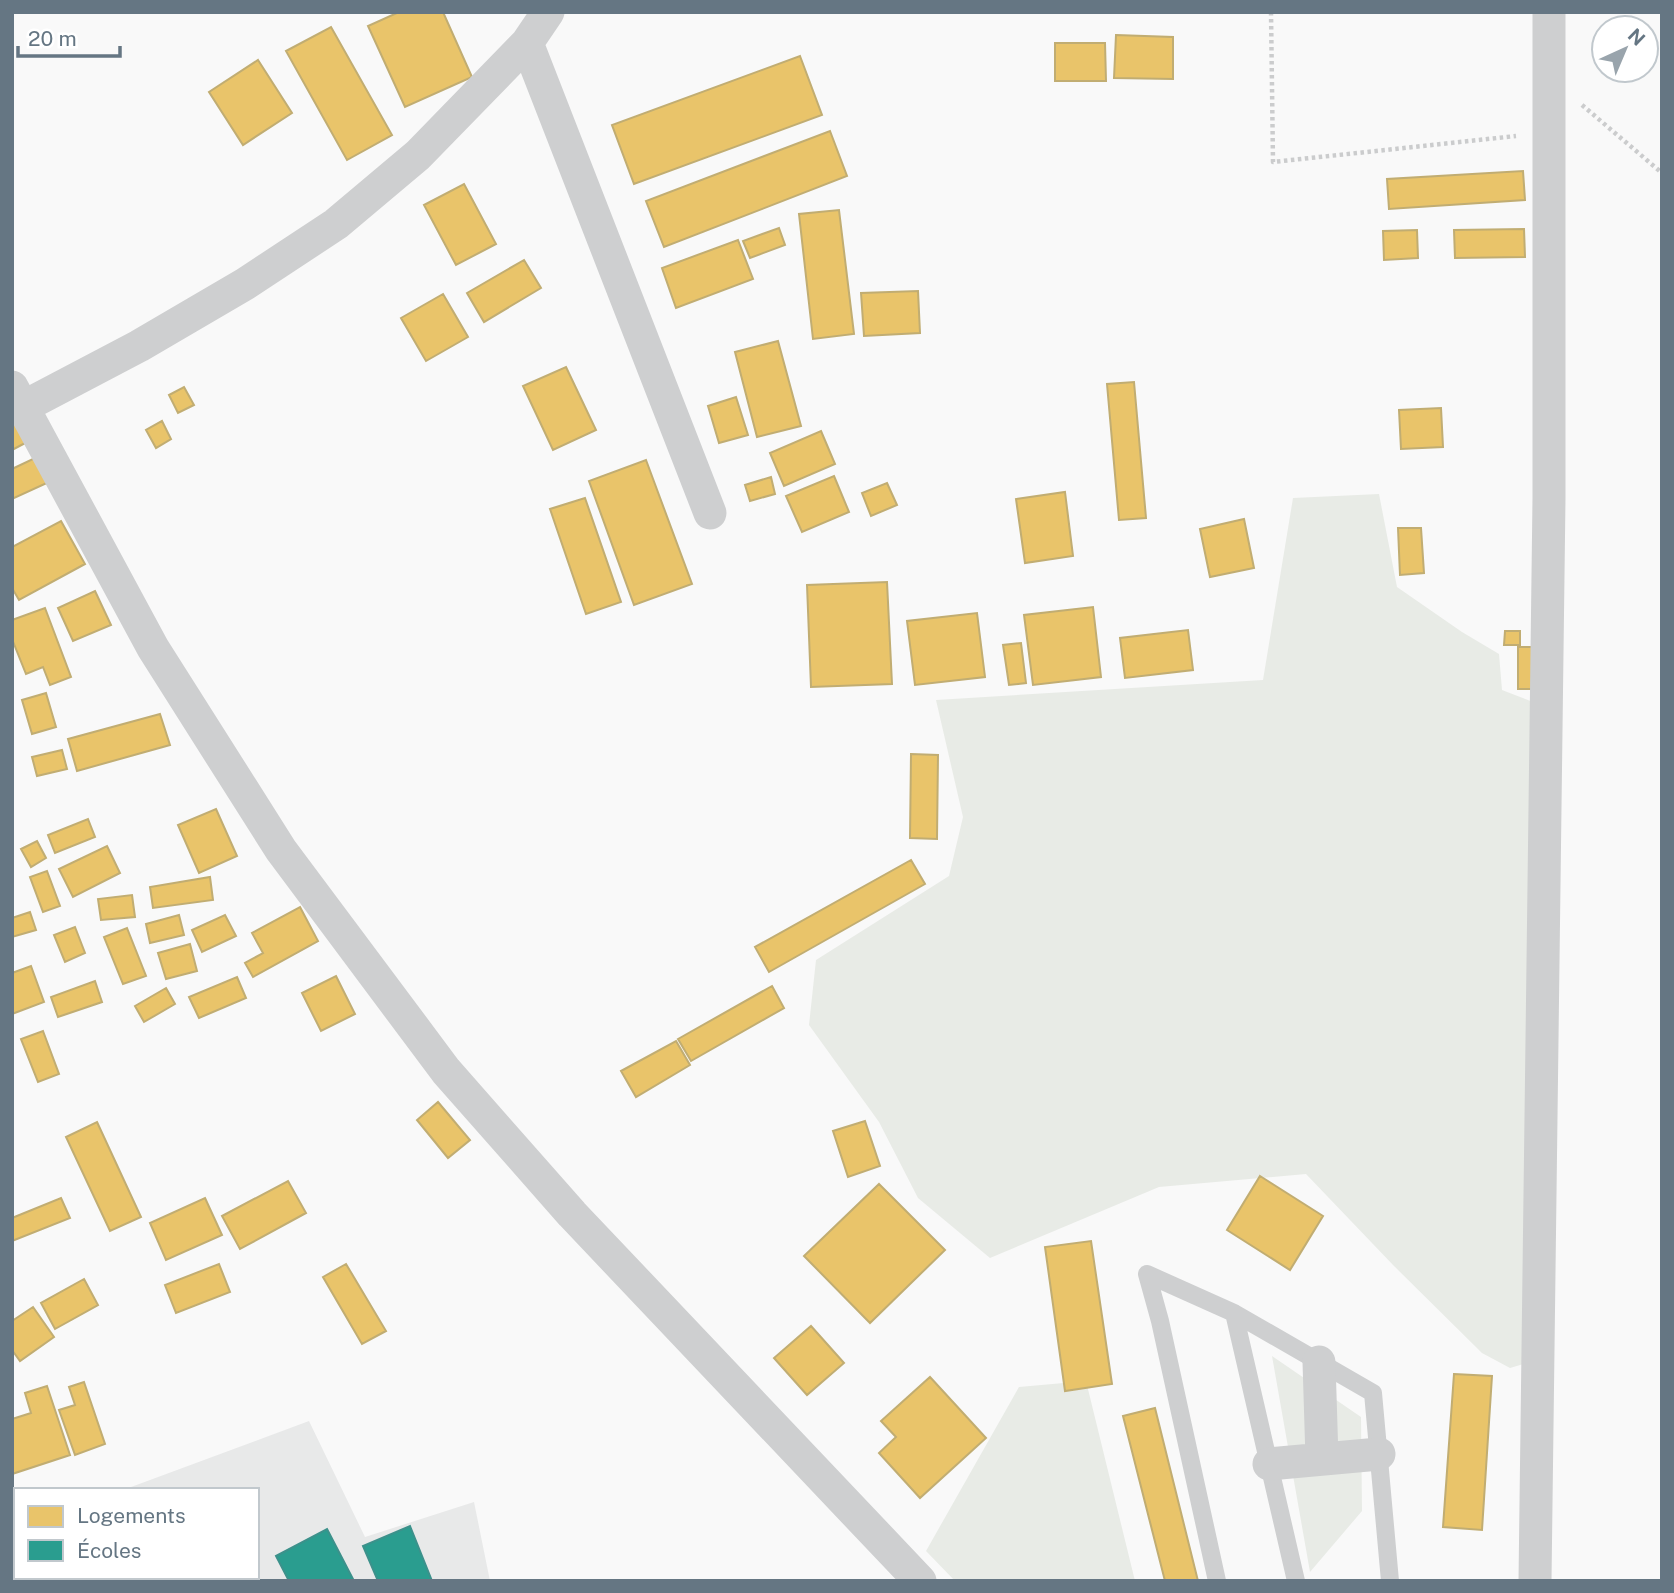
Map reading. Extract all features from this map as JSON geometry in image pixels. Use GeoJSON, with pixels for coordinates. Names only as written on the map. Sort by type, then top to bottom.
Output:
{"type":"FeatureCollection","features":[{"type":"Feature","properties":{"kind":"street"},"geometry":{"type":"LineString","coordinates":[[548,12],[527,43],[418,155],[336,224],[245,284],[139,346],[18,397],[153,648],[281,850],[446,1071],[572,1214],[920,1581]]}},
{"type":"Feature","properties":{"kind":"street"},"geometry":{"type":"LineString","coordinates":[[1535,1581],[1549,498],[1549,12]]}},
{"type":"Feature","properties":{"kind":"street"},"geometry":{"type":"LineString","coordinates":[[527,43],[710,513]]}},
{"type":"Feature","properties":{"kind":"street"},"geometry":{"type":"LineString","coordinates":[[1319,1362],[1322,1459]]}},
{"type":"Feature","properties":{"kind":"street"},"geometry":{"type":"LineString","coordinates":[[1269,1464],[1379,1454]]}},
{"type":"Feature","properties":{"kind":"lane"},"geometry":{"type":"LineString","coordinates":[[1217,1581],[1160,1321],[1147,1274],[1234,1313],[1373,1393],[1390,1581]]}},
{"type":"Feature","properties":{"kind":"lane"},"geometry":{"type":"LineString","coordinates":[[1234,1313],[1296,1581]]}},
{"type":"Feature","properties":{"kind":"path"},"geometry":{"type":"LineString","coordinates":[[1271,12],[1273,162],[1549,133]]}},
{"type":"Feature","properties":{"kind":"path"},"geometry":{"type":"LineString","coordinates":[[1549,78],[1662,173]]}},
{"type":"Feature","properties":{"kind":"shaded area"},"geometry":{"type":"Polygon","coordinates":[[[1379,494],[1397,587],[1499,654],[1502,690],[1533,702],[1527,1363],[1510,1368],[1482,1353],[1306,1174],[1159,1187],[990,1258],[918,1198],[879,1122],[809,1025],[816,960],[949,876],[963,817],[936,700],[1263,680],[1293,498],[1379,494]]]}},
{"type":"Feature","properties":{"kind":"shaded area"},"geometry":{"type":"Polygon","coordinates":[[[1272,1356],[1361,1417],[1362,1511],[1310,1572],[1272,1356]]]}},
{"type":"Feature","properties":{"kind":"shaded area"},"geometry":{"type":"Polygon","coordinates":[[[1086,1381],[1135,1581],[955,1581],[926,1551],[1019,1387],[1086,1381]]]}},
{"type":"Feature","properties":{"kind":"shaded area"},"geometry":{"type":"Polygon","coordinates":[[[309,1421],[365,1537],[474,1502],[490,1581],[12,1581],[14,1530],[14,1579],[259,1579],[259,1488],[128,1488],[309,1421]]]}},
{"type":"Feature","properties":{"kind":"building: Logements"},"geometry":{"type":"Polygon","coordinates":[[[399,12],[443,12],[472,77],[405,107],[368,26],[399,12]]]}},
{"type":"Feature","properties":{"kind":"building: Logements"},"geometry":{"type":"Polygon","coordinates":[[[331,27],[392,135],[347,160],[286,51],[331,27]]]}},
{"type":"Feature","properties":{"kind":"building: Logements"},"geometry":{"type":"Polygon","coordinates":[[[1116,35],[1173,37],[1173,79],[1114,78],[1116,35]]]}},
{"type":"Feature","properties":{"kind":"building: Logements"},"geometry":{"type":"Polygon","coordinates":[[[1055,43],[1105,43],[1106,81],[1055,81],[1055,43]]]}},
{"type":"Feature","properties":{"kind":"building: Logements"},"geometry":{"type":"Polygon","coordinates":[[[800,56],[822,115],[634,184],[612,125],[800,56]]]}},
{"type":"Feature","properties":{"kind":"building: Logements"},"geometry":{"type":"Polygon","coordinates":[[[258,60],[292,113],[243,145],[209,92],[258,60]]]}},
{"type":"Feature","properties":{"kind":"building: Logements"},"geometry":{"type":"Polygon","coordinates":[[[830,131],[847,176],[664,247],[646,201],[830,131]]]}},
{"type":"Feature","properties":{"kind":"building: Logements"},"geometry":{"type":"Polygon","coordinates":[[[1523,171],[1525,200],[1389,209],[1387,179],[1523,171]]]}},
{"type":"Feature","properties":{"kind":"building: Logements"},"geometry":{"type":"Polygon","coordinates":[[[464,184],[496,244],[456,265],[424,205],[464,184]]]}},
{"type":"Feature","properties":{"kind":"building: Logements"},"geometry":{"type":"Polygon","coordinates":[[[839,210],[854,334],[813,339],[799,214],[839,210]]]}},
{"type":"Feature","properties":{"kind":"building: Logements"},"geometry":{"type":"Polygon","coordinates":[[[779,228],[785,245],[750,258],[743,241],[779,228]]]}},
{"type":"Feature","properties":{"kind":"building: Logements"},"geometry":{"type":"Polygon","coordinates":[[[1524,229],[1525,257],[1455,258],[1454,230],[1524,229]]]}},
{"type":"Feature","properties":{"kind":"building: Logements"},"geometry":{"type":"Polygon","coordinates":[[[1417,230],[1418,258],[1384,260],[1383,231],[1417,230]]]}},
{"type":"Feature","properties":{"kind":"building: Logements"},"geometry":{"type":"Polygon","coordinates":[[[738,240],[753,279],[676,308],[662,268],[738,240]]]}},
{"type":"Feature","properties":{"kind":"building: Logements"},"geometry":{"type":"Polygon","coordinates":[[[524,260],[541,288],[484,322],[467,293],[524,260]]]}},
{"type":"Feature","properties":{"kind":"building: Logements"},"geometry":{"type":"Polygon","coordinates":[[[918,291],[920,333],[864,336],[861,293],[918,291]]]}},
{"type":"Feature","properties":{"kind":"building: Logements"},"geometry":{"type":"Polygon","coordinates":[[[443,294],[468,337],[426,361],[401,318],[443,294]]]}},
{"type":"Feature","properties":{"kind":"building: Logements"},"geometry":{"type":"Polygon","coordinates":[[[778,341],[801,426],[757,437],[735,352],[778,341]]]}},
{"type":"Feature","properties":{"kind":"building: Logements"},"geometry":{"type":"Polygon","coordinates":[[[566,367],[596,430],[553,450],[523,386],[566,367]]]}},
{"type":"Feature","properties":{"kind":"building: Logements"},"geometry":{"type":"Polygon","coordinates":[[[1134,382],[1146,518],[1119,520],[1107,384],[1134,382]]]}},
{"type":"Feature","properties":{"kind":"building: Logements"},"geometry":{"type":"Polygon","coordinates":[[[184,387],[194,405],[178,413],[169,395],[184,387]]]}},
{"type":"Feature","properties":{"kind":"building: Logements"},"geometry":{"type":"Polygon","coordinates":[[[736,397],[748,435],[719,443],[708,406],[736,397]]]}},
{"type":"Feature","properties":{"kind":"building: Logements"},"geometry":{"type":"Polygon","coordinates":[[[1441,408],[1443,447],[1401,449],[1399,410],[1441,408]]]}},
{"type":"Feature","properties":{"kind":"building: Logements"},"geometry":{"type":"Polygon","coordinates":[[[12,409],[29,441],[12,450],[12,409]]]}},
{"type":"Feature","properties":{"kind":"building: Logements"},"geometry":{"type":"Polygon","coordinates":[[[162,421],[171,439],[156,448],[146,430],[162,421]]]}},
{"type":"Feature","properties":{"kind":"building: Logements"},"geometry":{"type":"Polygon","coordinates":[[[821,431],[835,464],[784,486],[770,453],[821,431]]]}},
{"type":"Feature","properties":{"kind":"building: Logements"},"geometry":{"type":"Polygon","coordinates":[[[37,457],[49,482],[12,499],[12,469],[37,457]]]}},
{"type":"Feature","properties":{"kind":"building: Logements"},"geometry":{"type":"Polygon","coordinates":[[[646,460],[692,584],[634,605],[589,481],[646,460]]]}},
{"type":"Feature","properties":{"kind":"building: Logements"},"geometry":{"type":"Polygon","coordinates":[[[834,476],[849,512],[802,532],[786,496],[834,476]]]}},
{"type":"Feature","properties":{"kind":"building: Logements"},"geometry":{"type":"Polygon","coordinates":[[[771,477],[775,494],[750,501],[745,485],[771,477]]]}},
{"type":"Feature","properties":{"kind":"building: Logements"},"geometry":{"type":"Polygon","coordinates":[[[887,483],[897,505],[871,516],[862,493],[887,483]]]}},
{"type":"Feature","properties":{"kind":"building: Logements"},"geometry":{"type":"Polygon","coordinates":[[[1065,492],[1073,556],[1025,563],[1016,499],[1065,492]]]}},
{"type":"Feature","properties":{"kind":"building: Logements"},"geometry":{"type":"Polygon","coordinates":[[[585,498],[621,602],[586,614],[550,509],[585,498]]]}},
{"type":"Feature","properties":{"kind":"building: Logements"},"geometry":{"type":"Polygon","coordinates":[[[1244,519],[1254,568],[1210,577],[1200,529],[1244,519]]]}},
{"type":"Feature","properties":{"kind":"building: Logements"},"geometry":{"type":"Polygon","coordinates":[[[61,521],[85,564],[19,600],[12,588],[12,547],[61,521]]]}},
{"type":"Feature","properties":{"kind":"building: Logements"},"geometry":{"type":"Polygon","coordinates":[[[1398,528],[1421,528],[1424,573],[1400,575],[1398,528]]]}},
{"type":"Feature","properties":{"kind":"building: Logements"},"geometry":{"type":"Polygon","coordinates":[[[887,582],[892,684],[811,687],[807,585],[887,582]]]}},
{"type":"Feature","properties":{"kind":"building: Logements"},"geometry":{"type":"Polygon","coordinates":[[[95,591],[111,625],[73,641],[58,608],[95,591]]]}},
{"type":"Feature","properties":{"kind":"building: Logements"},"geometry":{"type":"Polygon","coordinates":[[[1093,607],[1101,677],[1033,685],[1024,615],[1093,607]]]}},
{"type":"Feature","properties":{"kind":"building: Logements"},"geometry":{"type":"Polygon","coordinates":[[[45,608],[71,677],[50,685],[43,667],[26,674],[12,639],[12,620],[45,608]]]}},
{"type":"Feature","properties":{"kind":"building: Logements"},"geometry":{"type":"Polygon","coordinates":[[[977,613],[985,677],[915,685],[907,621],[977,613]]]}},
{"type":"Feature","properties":{"kind":"building: Logements"},"geometry":{"type":"Polygon","coordinates":[[[1188,630],[1193,670],[1125,678],[1120,638],[1188,630]]]}},
{"type":"Feature","properties":{"kind":"building: Logements"},"geometry":{"type":"Polygon","coordinates":[[[1505,631],[1520,631],[1520,645],[1504,645],[1505,631]]]}},
{"type":"Feature","properties":{"kind":"building: Logements"},"geometry":{"type":"Polygon","coordinates":[[[1021,643],[1026,683],[1009,685],[1003,645],[1021,643]]]}},
{"type":"Feature","properties":{"kind":"building: Logements"},"geometry":{"type":"Polygon","coordinates":[[[1518,647],[1533,647],[1532,689],[1518,689],[1518,647]]]}},
{"type":"Feature","properties":{"kind":"building: Logements"},"geometry":{"type":"Polygon","coordinates":[[[46,693],[56,727],[32,734],[22,700],[46,693]]]}},
{"type":"Feature","properties":{"kind":"building: Logements"},"geometry":{"type":"Polygon","coordinates":[[[160,714],[170,745],[77,771],[68,739],[160,714]]]}},
{"type":"Feature","properties":{"kind":"building: Logements"},"geometry":{"type":"Polygon","coordinates":[[[62,750],[67,769],[37,776],[32,757],[62,750]]]}},
{"type":"Feature","properties":{"kind":"building: Logements"},"geometry":{"type":"Polygon","coordinates":[[[911,754],[938,755],[937,839],[910,838],[911,754]]]}},
{"type":"Feature","properties":{"kind":"building: Logements"},"geometry":{"type":"Polygon","coordinates":[[[216,809],[237,856],[199,873],[178,825],[216,809]]]}},
{"type":"Feature","properties":{"kind":"building: Logements"},"geometry":{"type":"Polygon","coordinates":[[[88,819],[95,837],[55,853],[48,835],[88,819]]]}},
{"type":"Feature","properties":{"kind":"building: Logements"},"geometry":{"type":"Polygon","coordinates":[[[37,841],[46,858],[31,867],[21,849],[37,841]]]}},
{"type":"Feature","properties":{"kind":"building: Logements"},"geometry":{"type":"Polygon","coordinates":[[[107,846],[120,873],[73,897],[59,869],[107,846]]]}},
{"type":"Feature","properties":{"kind":"building: Logements"},"geometry":{"type":"Polygon","coordinates":[[[911,860],[925,884],[769,972],[755,947],[911,860]]]}},
{"type":"Feature","properties":{"kind":"building: Logements"},"geometry":{"type":"Polygon","coordinates":[[[47,871],[60,906],[43,912],[30,877],[47,871]]]}},
{"type":"Feature","properties":{"kind":"building: Logements"},"geometry":{"type":"Polygon","coordinates":[[[210,877],[213,900],[153,908],[150,887],[210,877]]]}},
{"type":"Feature","properties":{"kind":"building: Logements"},"geometry":{"type":"Polygon","coordinates":[[[132,895],[135,917],[101,920],[98,899],[132,895]]]}},
{"type":"Feature","properties":{"kind":"building: Logements"},"geometry":{"type":"Polygon","coordinates":[[[300,907],[318,941],[253,977],[245,963],[263,953],[252,933],[300,907]]]}},
{"type":"Feature","properties":{"kind":"building: Logements"},"geometry":{"type":"Polygon","coordinates":[[[30,912],[36,930],[12,937],[12,918],[30,912]]]}},
{"type":"Feature","properties":{"kind":"building: Logements"},"geometry":{"type":"Polygon","coordinates":[[[179,915],[184,935],[150,943],[146,924],[179,915]]]}},
{"type":"Feature","properties":{"kind":"building: Logements"},"geometry":{"type":"Polygon","coordinates":[[[225,915],[236,936],[202,952],[192,930],[225,915]]]}},
{"type":"Feature","properties":{"kind":"building: Logements"},"geometry":{"type":"Polygon","coordinates":[[[75,927],[85,953],[65,962],[54,935],[75,927]]]}},
{"type":"Feature","properties":{"kind":"building: Logements"},"geometry":{"type":"Polygon","coordinates":[[[127,928],[146,976],[123,984],[104,937],[127,928]]]}},
{"type":"Feature","properties":{"kind":"building: Logements"},"geometry":{"type":"Polygon","coordinates":[[[190,944],[197,971],[166,979],[158,953],[190,944]]]}},
{"type":"Feature","properties":{"kind":"building: Logements"},"geometry":{"type":"Polygon","coordinates":[[[31,966],[44,1002],[12,1014],[12,973],[31,966]]]}},
{"type":"Feature","properties":{"kind":"building: Logements"},"geometry":{"type":"Polygon","coordinates":[[[336,976],[355,1014],[321,1031],[302,993],[336,976]]]}},
{"type":"Feature","properties":{"kind":"building: Logements"},"geometry":{"type":"Polygon","coordinates":[[[237,977],[246,998],[199,1018],[189,997],[237,977]]]}},
{"type":"Feature","properties":{"kind":"building: Logements"},"geometry":{"type":"Polygon","coordinates":[[[95,981],[102,1002],[58,1017],[51,997],[95,981]]]}},
{"type":"Feature","properties":{"kind":"building: Logements"},"geometry":{"type":"Polygon","coordinates":[[[772,986],[784,1008],[691,1061],[678,1039],[772,986]]]}},
{"type":"Feature","properties":{"kind":"building: Logements"},"geometry":{"type":"Polygon","coordinates":[[[166,988],[175,1004],[144,1022],[135,1006],[166,988]]]}},
{"type":"Feature","properties":{"kind":"building: Logements"},"geometry":{"type":"Polygon","coordinates":[[[43,1031],[59,1074],[38,1082],[21,1039],[43,1031]]]}},
{"type":"Feature","properties":{"kind":"building: Logements"},"geometry":{"type":"Polygon","coordinates":[[[676,1041],[690,1065],[636,1097],[621,1071],[676,1041]]]}},
{"type":"Feature","properties":{"kind":"building: Logements"},"geometry":{"type":"Polygon","coordinates":[[[438,1102],[470,1140],[448,1158],[417,1120],[438,1102]]]}},
{"type":"Feature","properties":{"kind":"building: Logements"},"geometry":{"type":"Polygon","coordinates":[[[865,1121],[880,1166],[848,1177],[833,1131],[865,1121]]]}},
{"type":"Feature","properties":{"kind":"building: Logements"},"geometry":{"type":"Polygon","coordinates":[[[97,1122],[141,1217],[110,1231],[66,1137],[97,1122]]]}},
{"type":"Feature","properties":{"kind":"building: Logements"},"geometry":{"type":"Polygon","coordinates":[[[1260,1176],[1323,1216],[1290,1270],[1227,1230],[1260,1176]]]}},
{"type":"Feature","properties":{"kind":"building: Logements"},"geometry":{"type":"Polygon","coordinates":[[[288,1181],[306,1213],[240,1249],[222,1216],[288,1181]]]}},
{"type":"Feature","properties":{"kind":"building: Logements"},"geometry":{"type":"Polygon","coordinates":[[[879,1184],[945,1250],[870,1323],[804,1256],[879,1184]]]}},
{"type":"Feature","properties":{"kind":"building: Logements"},"geometry":{"type":"Polygon","coordinates":[[[61,1198],[70,1218],[12,1241],[12,1218],[61,1198]]]}},
{"type":"Feature","properties":{"kind":"building: Logements"},"geometry":{"type":"Polygon","coordinates":[[[205,1198],[222,1235],[166,1260],[150,1223],[205,1198]]]}},
{"type":"Feature","properties":{"kind":"building: Logements"},"geometry":{"type":"Polygon","coordinates":[[[1091,1241],[1112,1384],[1065,1391],[1045,1247],[1091,1241]]]}},
{"type":"Feature","properties":{"kind":"building: Logements"},"geometry":{"type":"Polygon","coordinates":[[[219,1264],[230,1292],[176,1313],[165,1285],[219,1264]]]}},
{"type":"Feature","properties":{"kind":"building: Logements"},"geometry":{"type":"Polygon","coordinates":[[[346,1264],[386,1331],[362,1344],[323,1277],[346,1264]]]}},
{"type":"Feature","properties":{"kind":"building: Logements"},"geometry":{"type":"Polygon","coordinates":[[[84,1279],[98,1305],[55,1329],[41,1303],[84,1279]]]}},
{"type":"Feature","properties":{"kind":"building: Logements"},"geometry":{"type":"Polygon","coordinates":[[[33,1307],[54,1337],[20,1361],[12,1350],[12,1321],[33,1307]]]}},
{"type":"Feature","properties":{"kind":"building: Logements"},"geometry":{"type":"Polygon","coordinates":[[[811,1326],[844,1363],[807,1395],[774,1358],[811,1326]]]}},
{"type":"Feature","properties":{"kind":"building: Logements"},"geometry":{"type":"Polygon","coordinates":[[[1454,1374],[1492,1376],[1482,1530],[1443,1527],[1454,1374]]]}},
{"type":"Feature","properties":{"kind":"building: Logements"},"geometry":{"type":"Polygon","coordinates":[[[930,1377],[986,1438],[920,1498],[879,1453],[896,1437],[881,1421],[930,1377]]]}},
{"type":"Feature","properties":{"kind":"building: Logements"},"geometry":{"type":"Polygon","coordinates":[[[84,1382],[105,1444],[75,1455],[59,1410],[75,1405],[69,1387],[84,1382]]]}},
{"type":"Feature","properties":{"kind":"building: Logements"},"geometry":{"type":"Polygon","coordinates":[[[47,1386],[70,1455],[12,1474],[12,1419],[31,1413],[25,1393],[47,1386]]]}},
{"type":"Feature","properties":{"kind":"building: Logements"},"geometry":{"type":"Polygon","coordinates":[[[1155,1408],[1198,1581],[1165,1581],[1123,1416],[1155,1408]]]}},
{"type":"Feature","properties":{"kind":"building: Écoles"},"geometry":{"type":"Polygon","coordinates":[[[410,1526],[432,1581],[378,1581],[363,1546],[410,1526]]]}},
{"type":"Feature","properties":{"kind":"building: Écoles"},"geometry":{"type":"Polygon","coordinates":[[[327,1529],[354,1581],[289,1581],[276,1556],[327,1529]]]}}]}
